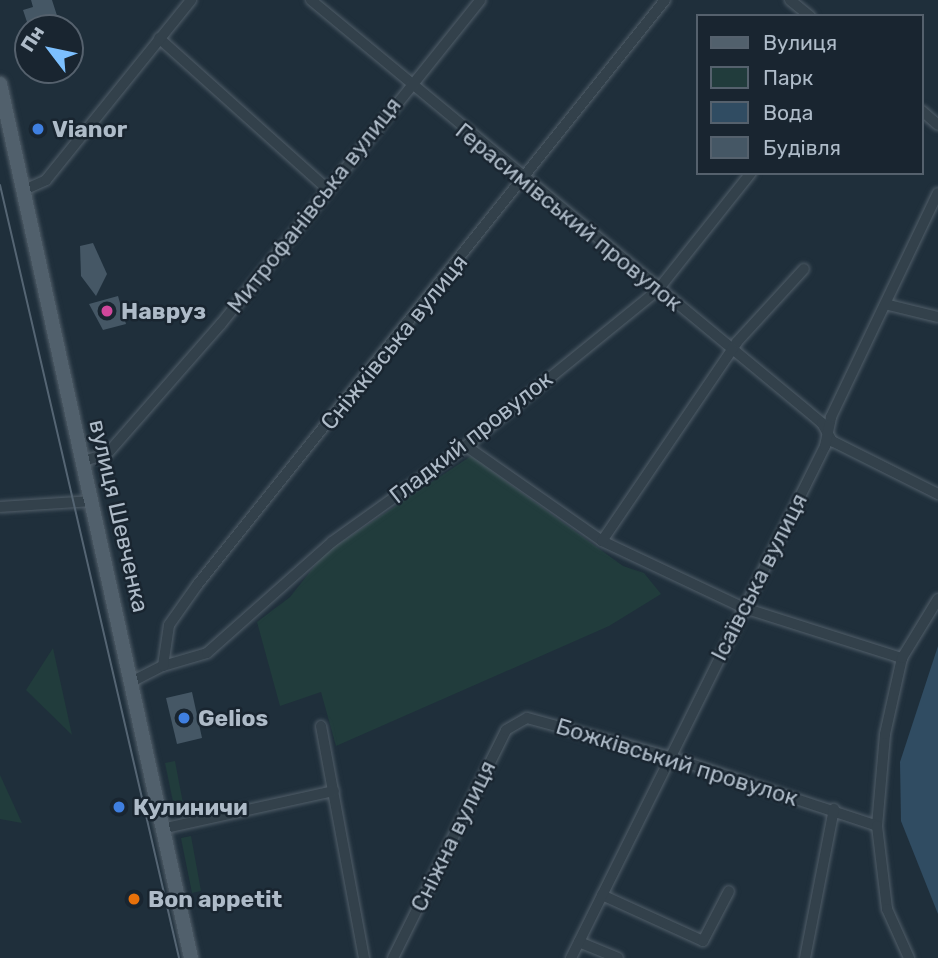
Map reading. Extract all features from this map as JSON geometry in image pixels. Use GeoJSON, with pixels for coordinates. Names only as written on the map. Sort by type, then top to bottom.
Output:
{"type":"FeatureCollection","features":[{"type":"Feature","properties":{"kind":"main road","name":"вулиця Шевченка"},"geometry":{"type":"LineString","coordinates":[[0,84],[5,132],[24,190],[133,681],[161,829],[191,958]]}},
{"type":"Feature","properties":{"kind":"street"},"geometry":{"type":"LineString","coordinates":[[24,190],[46,180],[191,0]]}},
{"type":"Feature","properties":{"kind":"street","name":"Герасимівський провулок"},"geometry":{"type":"LineString","coordinates":[[311,0],[408,84],[656,291],[734,352],[828,433],[900,480],[938,494]]}},
{"type":"Feature","properties":{"kind":"street","name":"Митрофанівська вулиця"},"geometry":{"type":"LineString","coordinates":[[83,461],[107,454],[221,324],[325,187],[408,84],[481,0]]}},
{"type":"Feature","properties":{"kind":"street","name":"Сніжківська вулиця"},"geometry":{"type":"LineString","coordinates":[[163,666],[169,625],[198,584],[525,181],[665,0]]}},
{"type":"Feature","properties":{"kind":"street"},"geometry":{"type":"LineString","coordinates":[[790,0],[808,14]]}},
{"type":"Feature","properties":{"kind":"street"},"geometry":{"type":"LineString","coordinates":[[159,38],[325,187]]}},
{"type":"Feature","properties":{"kind":"street"},"geometry":{"type":"LineString","coordinates":[[924,113],[938,125]]}},
{"type":"Feature","properties":{"kind":"street","name":"Гладкий провулок"},"geometry":{"type":"LineString","coordinates":[[163,666],[207,653],[332,542],[466,446],[656,291],[749,175]]}},
{"type":"Feature","properties":{"kind":"street","name":"Ісаївська вулиця"},"geometry":{"type":"LineString","coordinates":[[571,958],[828,433],[889,305],[938,193]]}},
{"type":"Feature","properties":{"kind":"street"},"geometry":{"type":"LineString","coordinates":[[602,541],[765,307],[804,269]]}},
{"type":"Feature","properties":{"kind":"street"},"geometry":{"type":"LineString","coordinates":[[889,305],[938,317]]}},
{"type":"Feature","properties":{"kind":"street"},"geometry":{"type":"LineString","coordinates":[[466,446],[602,541],[744,608],[902,658]]}},
{"type":"Feature","properties":{"kind":"street"},"geometry":{"type":"LineString","coordinates":[[0,507],[92,501]]}},
{"type":"Feature","properties":{"kind":"street"},"geometry":{"type":"LineString","coordinates":[[909,958],[887,909],[877,826],[885,734],[902,658],[938,599]]}},
{"type":"Feature","properties":{"kind":"street"},"geometry":{"type":"LineString","coordinates":[[133,681],[163,666]]}},
{"type":"Feature","properties":{"kind":"street","name":"Божківський провулок"},"geometry":{"type":"LineString","coordinates":[[519,720],[670,757],[834,809],[877,826]]}},
{"type":"Feature","properties":{"kind":"street","name":"Сніжна вулиця"},"geometry":{"type":"LineString","coordinates":[[393,958],[506,730],[519,720]]}},
{"type":"Feature","properties":{"kind":"street"},"geometry":{"type":"LineString","coordinates":[[321,726],[364,958]]}},
{"type":"Feature","properties":{"kind":"street"},"geometry":{"type":"LineString","coordinates":[[161,829],[334,791]]}},
{"type":"Feature","properties":{"kind":"street"},"geometry":{"type":"LineString","coordinates":[[805,958],[834,809]]}},
{"type":"Feature","properties":{"kind":"street"},"geometry":{"type":"LineString","coordinates":[[602,895],[703,942],[729,891]]}},
{"type":"Feature","properties":{"kind":"street"},"geometry":{"type":"LineString","coordinates":[[579,942],[618,958]]}},
{"type":"Feature","properties":{"kind":"green space"},"geometry":{"type":"Polygon","coordinates":[[[471,456],[623,566],[644,573],[661,594],[609,626],[336,746],[321,692],[280,706],[257,622],[290,597],[325,553],[471,456]]]}},
{"type":"Feature","properties":{"kind":"green space"},"geometry":{"type":"Polygon","coordinates":[[[53,648],[72,735],[26,690],[53,648]]]}},
{"type":"Feature","properties":{"kind":"green space"},"geometry":{"type":"Polygon","coordinates":[[[175,761],[185,814],[176,816],[165,763],[175,761]]]}},
{"type":"Feature","properties":{"kind":"green space"},"geometry":{"type":"Polygon","coordinates":[[[0,775],[22,823],[0,819],[0,775]]]}},
{"type":"Feature","properties":{"kind":"green space"},"geometry":{"type":"Polygon","coordinates":[[[191,836],[201,891],[192,893],[181,838],[191,836]]]}},
{"type":"Feature","properties":{"kind":"water"},"geometry":{"type":"Polygon","coordinates":[[[938,646],[938,914],[901,821],[900,762],[938,646]]]}},
{"type":"Feature","properties":{"kind":"building"},"geometry":{"type":"Polygon","coordinates":[[[31,0],[52,0],[56,14],[24,14],[23,10],[33,7],[31,0]]]}},
{"type":"Feature","properties":{"kind":"building","name":"Навруз"},"geometry":{"type":"Polygon","coordinates":[[[93,243],[107,274],[96,296],[81,276],[80,246],[93,243]]]}},
{"type":"Feature","properties":{"kind":"building","name":"Навруз"},"geometry":{"type":"Polygon","coordinates":[[[118,296],[126,324],[103,330],[89,304],[118,296]]]}},
{"type":"Feature","properties":{"kind":"building","name":"Gelios"},"geometry":{"type":"Polygon","coordinates":[[[192,692],[202,738],[177,744],[166,698],[192,692]]]}},
{"type":"Feature","properties":{"kind":"tram line"},"geometry":{"type":"LineString","coordinates":[[0,185],[179,958]]}},
{"type":"Feature","properties":{"kind":"place","name":"Vianor"},"geometry":{"type":"Point","coordinates":[38,129]}},
{"type":"Feature","properties":{"kind":"place","name":"Навруз"},"geometry":{"type":"Point","coordinates":[107,311]}},
{"type":"Feature","properties":{"kind":"place","name":"Gelios"},"geometry":{"type":"Point","coordinates":[184,718]}},
{"type":"Feature","properties":{"kind":"place","name":"Кулиничи"},"geometry":{"type":"Point","coordinates":[119,807]}},
{"type":"Feature","properties":{"kind":"place","name":"Bon appetit"},"geometry":{"type":"Point","coordinates":[134,899]}}]}
